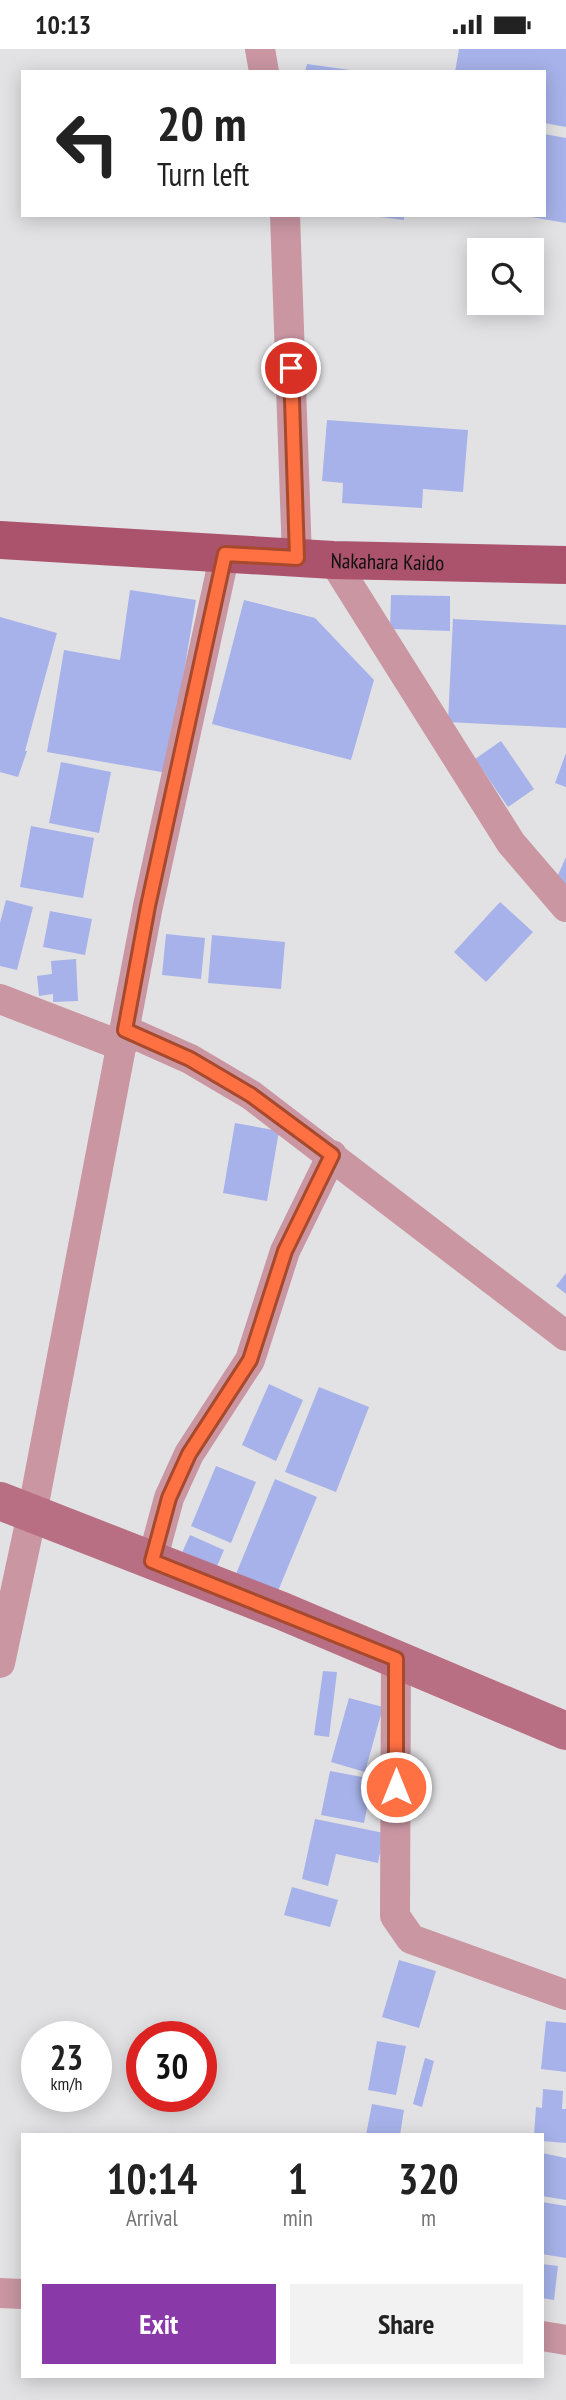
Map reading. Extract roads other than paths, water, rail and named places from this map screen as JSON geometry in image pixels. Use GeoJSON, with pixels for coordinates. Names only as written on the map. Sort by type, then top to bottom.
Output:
{"type":"FeatureCollection","features":[{"type":"Feature","properties":{"kind":"main road","name":"Nakahara Kaido"},"geometry":{"type":"LineString","coordinates":[[0,540],[315,559],[566,565]]}},
{"type":"Feature","properties":{"kind":"street"},"geometry":{"type":"LineString","coordinates":[[260,49],[264,70]]}},
{"type":"Feature","properties":{"kind":"street"},"geometry":{"type":"LineString","coordinates":[[285,217],[315,559],[511,843],[566,907]]}},
{"type":"Feature","properties":{"kind":"street"},"geometry":{"type":"LineString","coordinates":[[0,1663],[16,1507],[124,1038],[148,906],[225,554]]}},
{"type":"Feature","properties":{"kind":"street"},"geometry":{"type":"LineString","coordinates":[[0,999],[190,1059],[251,1095],[566,1336]]}},
{"type":"Feature","properties":{"kind":"street"},"geometry":{"type":"LineString","coordinates":[[152,1561],[174,1487],[212,1415],[250,1360],[285,1251],[332,1155]]}},
{"type":"Feature","properties":{"kind":"street"},"geometry":{"type":"LineString","coordinates":[[16,1507],[396,1659],[566,1731]]}},
{"type":"Feature","properties":{"kind":"street"},"geometry":{"type":"LineString","coordinates":[[396,1659],[395,1916],[411,1939],[566,1995]]}},
{"type":"Feature","properties":{"kind":"street"},"geometry":{"type":"LineString","coordinates":[[0,2293],[21,2294]]}},
{"type":"Feature","properties":{"kind":"street"},"geometry":{"type":"LineString","coordinates":[[544,2336],[566,2340]]}}]}
